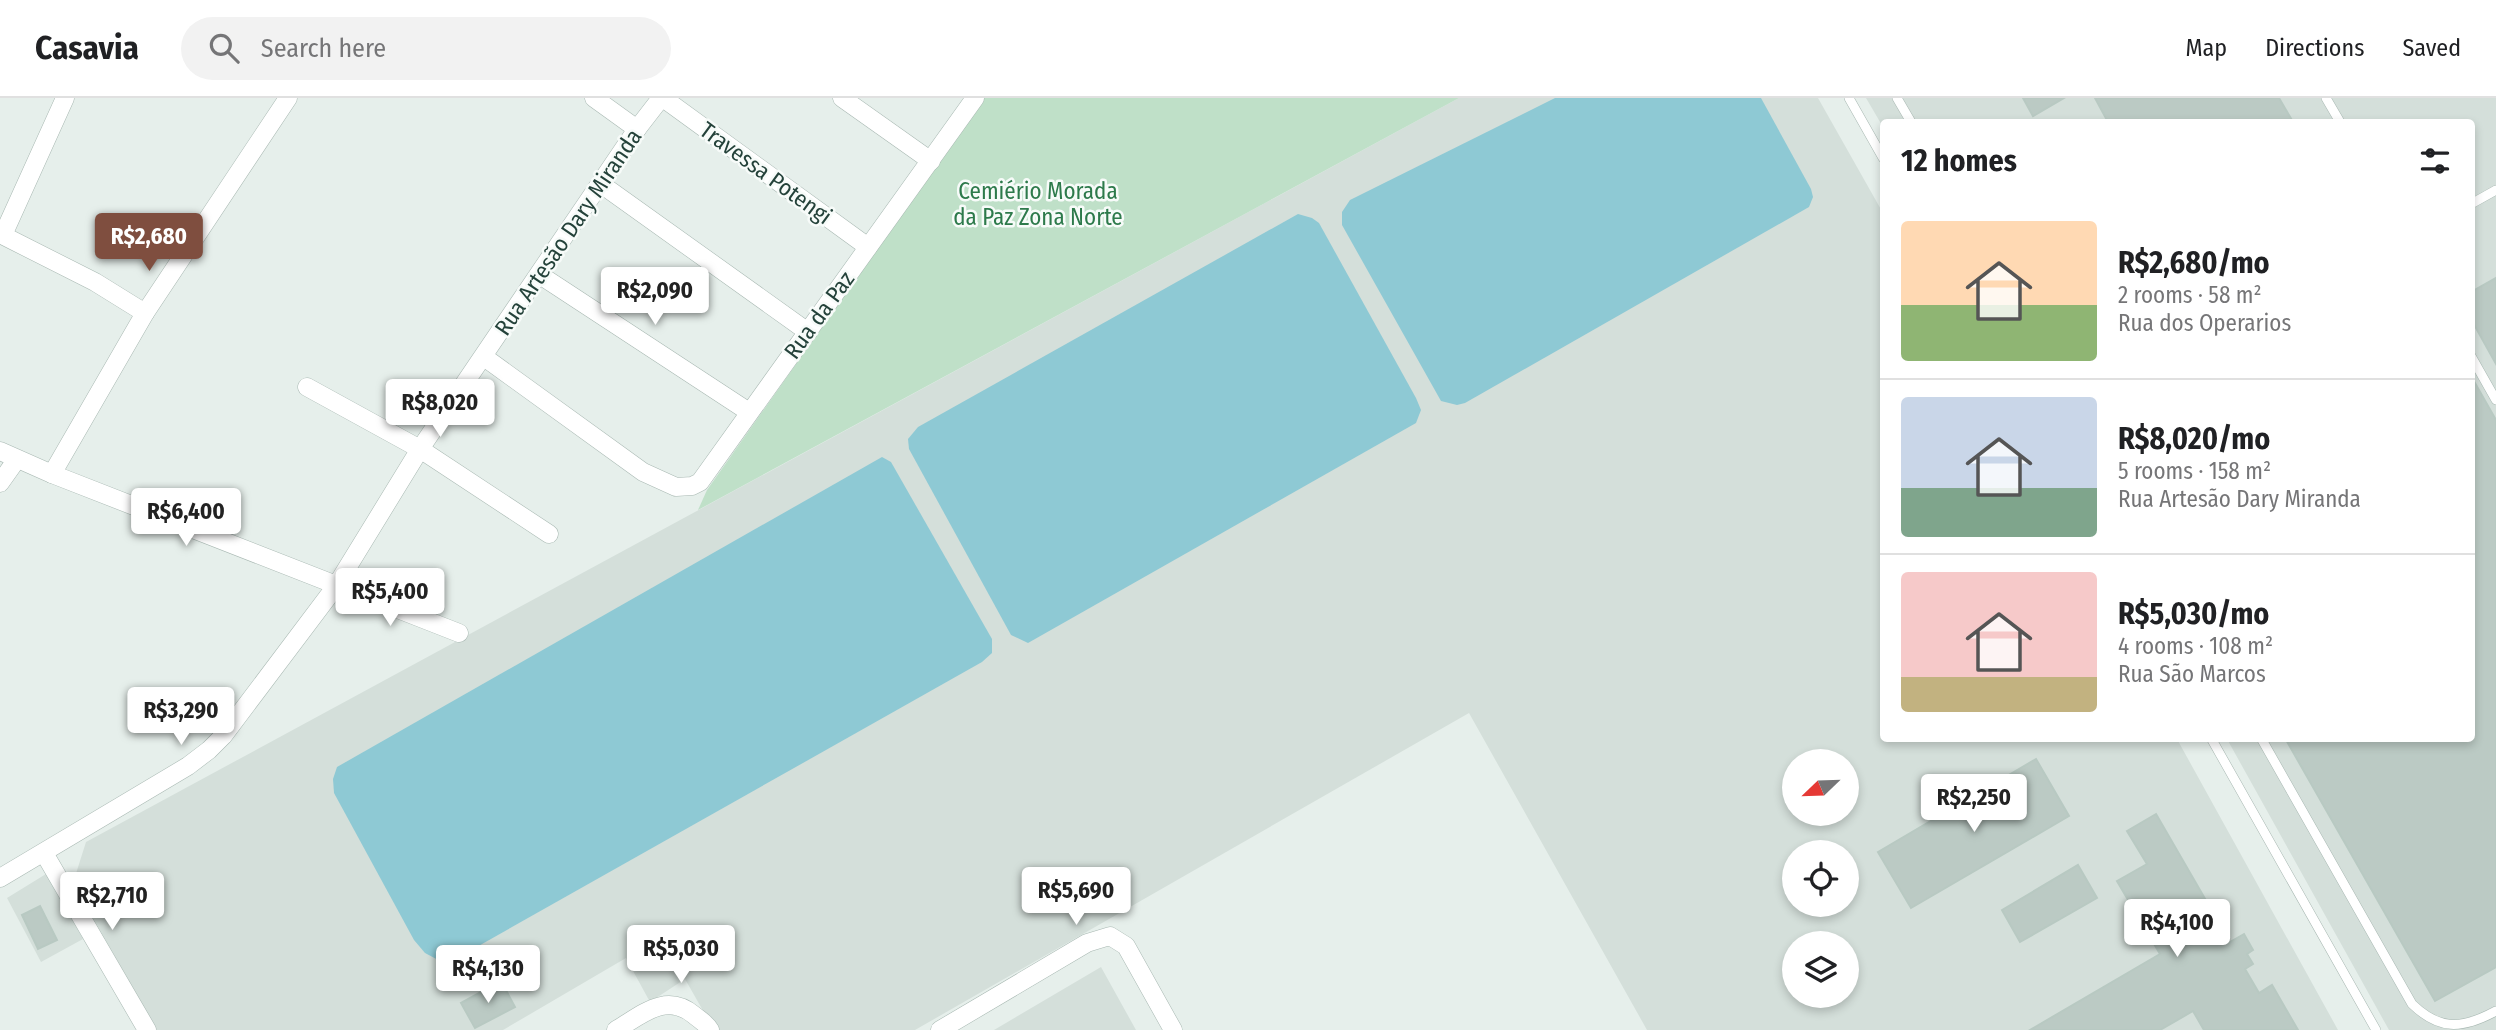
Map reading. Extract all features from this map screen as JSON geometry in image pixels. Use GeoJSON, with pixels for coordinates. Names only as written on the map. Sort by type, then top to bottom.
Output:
{"type":"FeatureCollection","features":[{"type":"Feature","properties":{"kind":"street"},"geometry":{"type":"LineString","coordinates":[[65,98],[1,235],[95,282],[145,313]]}},
{"type":"Feature","properties":{"kind":"street"},"geometry":{"type":"LineString","coordinates":[[52,474],[145,313],[288,98]]}},
{"type":"Feature","properties":{"kind":"street"},"geometry":{"type":"LineString","coordinates":[[594,98],[637,129]]}},
{"type":"Feature","properties":{"kind":"street","name":"Rua Artesão Dary Miranda"},"geometry":{"type":"LineString","coordinates":[[0,878],[188,766],[223,736],[335,586],[420,449],[637,129],[662,98]]}},
{"type":"Feature","properties":{"kind":"street","name":"Travessa Potengi"},"geometry":{"type":"LineString","coordinates":[[662,98],[868,247]]}},
{"type":"Feature","properties":{"kind":"street"},"geometry":{"type":"LineString","coordinates":[[842,98],[930,161]]}},
{"type":"Feature","properties":{"kind":"street","name":"Rua da Paz"},"geometry":{"type":"LineString","coordinates":[[484,357],[643,472],[676,487],[692,486],[700,482],[975,98]]}},
{"type":"Feature","properties":{"kind":"street"},"geometry":{"type":"LineString","coordinates":[[601,184],[808,332]]}},
{"type":"Feature","properties":{"kind":"street"},"geometry":{"type":"LineString","coordinates":[[540,275],[749,412]]}},
{"type":"Feature","properties":{"kind":"street"},"geometry":{"type":"LineString","coordinates":[[307,387],[420,449],[549,534]]}},
{"type":"Feature","properties":{"kind":"street"},"geometry":{"type":"LineString","coordinates":[[0,451],[52,474],[459,633]]}},
{"type":"Feature","properties":{"kind":"street"},"geometry":{"type":"LineString","coordinates":[[0,483],[17,459]]}},
{"type":"Feature","properties":{"kind":"street"},"geometry":{"type":"LineString","coordinates":[[44,853],[147,1030]]}},
{"type":"Feature","properties":{"kind":"street"},"geometry":{"type":"LineString","coordinates":[[940,1030],[1087,943],[1110,936],[1126,946],[1173,1030]]}},
{"type":"Feature","properties":{"kind":"street"},"geometry":{"type":"LineString","coordinates":[[616,1030],[654,1008],[673,1003],[685,1007],[710,1030]]}},
{"type":"Feature","properties":{"kind":"lane"},"geometry":{"type":"LineString","coordinates":[[1849,98],[1880,153]]}},
{"type":"Feature","properties":{"kind":"lane"},"geometry":{"type":"LineString","coordinates":[[1897,98],[1909,119]]}},
{"type":"Feature","properties":{"kind":"lane"},"geometry":{"type":"LineString","coordinates":[[2326,98],[2338,119]]}},
{"type":"Feature","properties":{"kind":"lane"},"geometry":{"type":"LineString","coordinates":[[2475,202],[2496,190]]}},
{"type":"Feature","properties":{"kind":"lane"},"geometry":{"type":"LineString","coordinates":[[2475,363],[2496,400]]}},
{"type":"Feature","properties":{"kind":"lane"},"geometry":{"type":"LineString","coordinates":[[2213,742],[2376,1030]]}},
{"type":"Feature","properties":{"kind":"lane"},"geometry":{"type":"LineString","coordinates":[[2263,742],[2412,1004],[2424,1020],[2438,1028],[2454,1029],[2472,1025],[2496,1011]]}},
{"type":"Feature","properties":{"kind":"shaded area"},"geometry":{"type":"Polygon","coordinates":[[[1459,98],[1818,98],[1880,208],[1880,742],[2179,742],[2338,1030],[1647,1030],[1469,713],[915,1030],[714,1030],[685,979],[650,1002],[626,958],[503,1030],[157,1030],[73,883],[86,842],[1459,98]]]}},
{"type":"Feature","properties":{"kind":"shaded area"},"geometry":{"type":"Polygon","coordinates":[[[1866,98],[2496,98],[2496,1030],[2389,1030],[2229,742],[2475,742],[2475,119],[1880,119],[1880,122],[1866,98]]]}},
{"type":"Feature","properties":{"kind":"shaded area"},"geometry":{"type":"Polygon","coordinates":[[[46,874],[83,939],[41,962],[7,898],[46,874]]]}},
{"type":"Feature","properties":{"kind":"shaded area"},"geometry":{"type":"Polygon","coordinates":[[[1101,967],[1136,1030],[994,1030],[1101,967]]]}},
{"type":"Feature","properties":{"kind":"green space","name":"Cemiério Morada da Paz Zona Norte"},"geometry":{"type":"Polygon","coordinates":[[[984,98],[1459,98],[698,510],[707,490],[984,98]]]}},
{"type":"Feature","properties":{"kind":"water"},"geometry":{"type":"Polygon","coordinates":[[[1555,98],[1761,98],[1813,197],[1809,207],[1465,403],[1457,405],[1441,401],[1342,225],[1342,212],[1350,200],[1555,98]]]}},
{"type":"Feature","properties":{"kind":"water"},"geometry":{"type":"Polygon","coordinates":[[[1298,214],[1319,223],[1416,398],[1421,410],[1416,423],[1028,643],[1011,635],[909,449],[908,439],[918,427],[1298,214]]]}},
{"type":"Feature","properties":{"kind":"water"},"geometry":{"type":"Polygon","coordinates":[[[882,457],[891,462],[992,639],[992,653],[982,662],[459,957],[442,962],[425,953],[414,940],[334,793],[333,779],[337,767],[882,457]]]}},
{"type":"Feature","properties":{"kind":"building"},"geometry":{"type":"Polygon","coordinates":[[[2023,98],[2064,98],[2033,116],[2023,98]]]}},
{"type":"Feature","properties":{"kind":"building"},"geometry":{"type":"Polygon","coordinates":[[[2095,98],[2279,98],[2291,119],[2106,119],[2095,98]]]}},
{"type":"Feature","properties":{"kind":"building"},"geometry":{"type":"Polygon","coordinates":[[[2496,278],[2496,364],[2475,326],[2475,290],[2496,278]]]}},
{"type":"Feature","properties":{"kind":"building"},"geometry":{"type":"Polygon","coordinates":[[[2475,383],[2496,420],[2496,967],[2435,1001],[2287,742],[2475,742],[2475,383]]]}},
{"type":"Feature","properties":{"kind":"building"},"geometry":{"type":"Polygon","coordinates":[[[2036,759],[2069,816],[1911,908],[1878,852],[2036,759]]]}},
{"type":"Feature","properties":{"kind":"building"},"geometry":{"type":"Polygon","coordinates":[[[2156,814],[2230,942],[2244,934],[2253,950],[2247,954],[2253,964],[2245,969],[2259,993],[2272,985],[2298,1030],[2204,1030],[2193,1011],[2160,1030],[2030,1030],[2160,954],[2117,881],[2147,864],[2127,831],[2156,814]]]}},
{"type":"Feature","properties":{"kind":"building"},"geometry":{"type":"Polygon","coordinates":[[[2078,865],[2097,898],[2020,942],[2002,910],[2078,865]]]}},
{"type":"Feature","properties":{"kind":"building"},"geometry":{"type":"Polygon","coordinates":[[[40,906],[57,940],[38,949],[22,915],[40,906]]]}},
{"type":"Feature","properties":{"kind":"building"},"geometry":{"type":"Polygon","coordinates":[[[501,981],[515,1007],[475,1028],[461,1003],[501,981]]]}}]}
